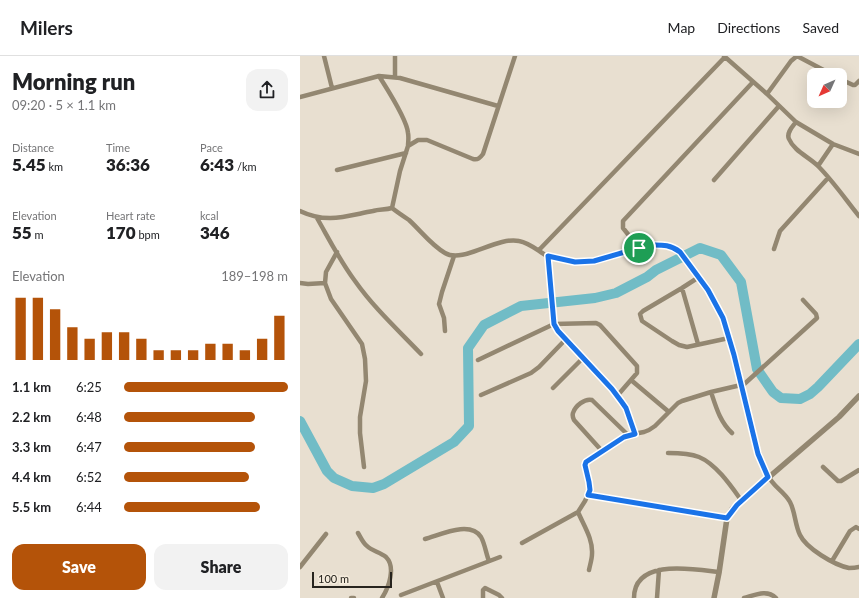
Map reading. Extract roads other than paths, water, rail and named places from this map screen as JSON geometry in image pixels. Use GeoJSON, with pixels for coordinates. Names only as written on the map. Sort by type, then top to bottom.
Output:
{"type":"FeatureCollection","features":[{"type":"Feature","properties":{"kind":"street"},"geometry":{"type":"LineString","coordinates":[[324,56],[332,88]]}},
{"type":"Feature","properties":{"kind":"street"},"geometry":{"type":"LineString","coordinates":[[395,56],[395,77]]}},
{"type":"Feature","properties":{"kind":"street"},"geometry":{"type":"LineString","coordinates":[[408,146],[418,140],[427,140],[473,159],[476,160],[480,158],[483,154],[515,56]]}},
{"type":"Feature","properties":{"kind":"street"},"geometry":{"type":"LineString","coordinates":[[539,250],[724,56],[796,122],[833,144],[859,154]]}},
{"type":"Feature","properties":{"kind":"street"},"geometry":{"type":"LineString","coordinates":[[767,94],[791,61],[797,56],[820,68]]}},
{"type":"Feature","properties":{"kind":"street"},"geometry":{"type":"LineString","coordinates":[[379,76],[404,120],[408,132],[408,146],[400,171],[392,208]]}},
{"type":"Feature","properties":{"kind":"street"},"geometry":{"type":"LineString","coordinates":[[300,97],[379,76],[395,77],[498,106]]}},
{"type":"Feature","properties":{"kind":"street"},"geometry":{"type":"LineString","coordinates":[[847,82],[855,85],[859,81]]}},
{"type":"Feature","properties":{"kind":"street"},"geometry":{"type":"LineString","coordinates":[[639,248],[623,228],[623,221],[753,82]]}},
{"type":"Feature","properties":{"kind":"street"},"geometry":{"type":"LineString","coordinates":[[714,180],[779,106]]}},
{"type":"Feature","properties":{"kind":"street"},"geometry":{"type":"LineString","coordinates":[[796,122],[788,135],[789,139],[797,149],[818,166],[859,216]]}},
{"type":"Feature","properties":{"kind":"street"},"geometry":{"type":"LineString","coordinates":[[818,166],[833,144]]}},
{"type":"Feature","properties":{"kind":"street"},"geometry":{"type":"LineString","coordinates":[[336,170],[406,153]]}},
{"type":"Feature","properties":{"kind":"street"},"geometry":{"type":"LineString","coordinates":[[774,249],[780,231],[828,178]]}},
{"type":"Feature","properties":{"kind":"street"},"geometry":{"type":"LineString","coordinates":[[300,211],[311,217],[342,218],[375,210],[392,208],[409,220],[434,245],[446,254],[454,256],[509,240],[520,241],[548,256],[575,262],[594,261],[649,245],[666,245],[675,248],[680,252],[699,277],[723,318],[758,454],[768,477],[791,503],[800,537],[813,550],[832,561],[846,568],[859,567]]}},
{"type":"Feature","properties":{"kind":"street"},"geometry":{"type":"LineString","coordinates":[[317,218],[342,262],[365,294],[421,354]]}},
{"type":"Feature","properties":{"kind":"street"},"geometry":{"type":"LineString","coordinates":[[336,252],[326,272],[325,283],[332,299],[362,344],[365,359],[366,381],[360,417],[360,433],[364,467]]}},
{"type":"Feature","properties":{"kind":"street"},"geometry":{"type":"LineString","coordinates":[[445,331],[444,318],[439,304],[454,256]]}},
{"type":"Feature","properties":{"kind":"street"},"geometry":{"type":"LineString","coordinates":[[548,256],[554,324],[626,408],[635,434]]}},
{"type":"Feature","properties":{"kind":"street"},"geometry":{"type":"LineString","coordinates":[[699,277],[640,314],[640,318],[642,321],[679,345],[687,347],[728,338]]}},
{"type":"Feature","properties":{"kind":"street"},"geometry":{"type":"LineString","coordinates":[[300,283],[325,283]]}},
{"type":"Feature","properties":{"kind":"street"},"geometry":{"type":"LineString","coordinates":[[682,288],[698,344]]}},
{"type":"Feature","properties":{"kind":"street"},"geometry":{"type":"LineString","coordinates":[[522,543],[578,512],[590,490],[585,465],[586,462],[628,435],[649,430],[682,401],[711,392],[741,386],[817,318],[816,314],[803,300]]}},
{"type":"Feature","properties":{"kind":"street"},"geometry":{"type":"LineString","coordinates":[[478,360],[554,324],[589,323],[600,325],[637,366],[637,373],[617,396]]}},
{"type":"Feature","properties":{"kind":"street"},"geometry":{"type":"LineString","coordinates":[[481,395],[531,373],[539,367],[566,339]]}},
{"type":"Feature","properties":{"kind":"street"},"geometry":{"type":"LineString","coordinates":[[553,388],[583,358]]}},
{"type":"Feature","properties":{"kind":"street"},"geometry":{"type":"LineString","coordinates":[[631,380],[669,412]]}},
{"type":"Feature","properties":{"kind":"street"},"geometry":{"type":"LineString","coordinates":[[711,392],[725,427],[732,433]]}},
{"type":"Feature","properties":{"kind":"street"},"geometry":{"type":"LineString","coordinates":[[714,598],[727,518],[732,509],[839,417],[859,397]]}},
{"type":"Feature","properties":{"kind":"street"},"geometry":{"type":"LineString","coordinates":[[602,451],[574,420],[572,415],[584,400],[592,400],[628,435]]}},
{"type":"Feature","properties":{"kind":"street"},"geometry":{"type":"LineString","coordinates":[[668,453],[687,454],[700,458],[723,477],[741,500]]}},
{"type":"Feature","properties":{"kind":"street"},"geometry":{"type":"LineString","coordinates":[[823,467],[838,481],[841,481],[859,470]]}},
{"type":"Feature","properties":{"kind":"street"},"geometry":{"type":"LineString","coordinates":[[588,495],[727,518]]}},
{"type":"Feature","properties":{"kind":"street"},"geometry":{"type":"LineString","coordinates":[[578,512],[589,533],[592,554],[589,570]]}},
{"type":"Feature","properties":{"kind":"street"},"geometry":{"type":"LineString","coordinates":[[832,561],[850,532],[856,527],[859,529]]}},
{"type":"Feature","properties":{"kind":"street"},"geometry":{"type":"LineString","coordinates":[[425,539],[460,528],[475,531],[481,537],[489,561]]}},
{"type":"Feature","properties":{"kind":"street"},"geometry":{"type":"LineString","coordinates":[[358,533],[365,545],[389,561],[391,575],[388,586],[382,598]]}},
{"type":"Feature","properties":{"kind":"street"},"geometry":{"type":"LineString","coordinates":[[300,567],[326,534]]}},
{"type":"Feature","properties":{"kind":"street"},"geometry":{"type":"LineString","coordinates":[[401,595],[500,557]]}},
{"type":"Feature","properties":{"kind":"street"},"geometry":{"type":"LineString","coordinates":[[634,598],[634,589],[641,579],[646,574],[659,570],[676,568],[719,572]]}},
{"type":"Feature","properties":{"kind":"street"},"geometry":{"type":"LineString","coordinates":[[657,598],[659,570]]}},
{"type":"Feature","properties":{"kind":"street"},"geometry":{"type":"LineString","coordinates":[[437,582],[443,598]]}},
{"type":"Feature","properties":{"kind":"street"},"geometry":{"type":"LineString","coordinates":[[483,598],[483,590],[485,588],[502,598]]}},
{"type":"Feature","properties":{"kind":"street"},"geometry":{"type":"LineString","coordinates":[[744,598],[764,592],[773,595],[776,598]]}},
{"type":"Feature","properties":{"kind":"waterway"},"geometry":{"type":"LineString","coordinates":[[300,421],[327,471],[334,478],[352,486],[373,488],[384,484],[454,442],[469,426],[468,348],[484,325],[521,306],[595,298],[616,293],[647,277],[656,270],[700,248],[721,255],[741,282],[757,369],[773,392],[781,398],[800,399],[810,394],[859,344]]}}]}
